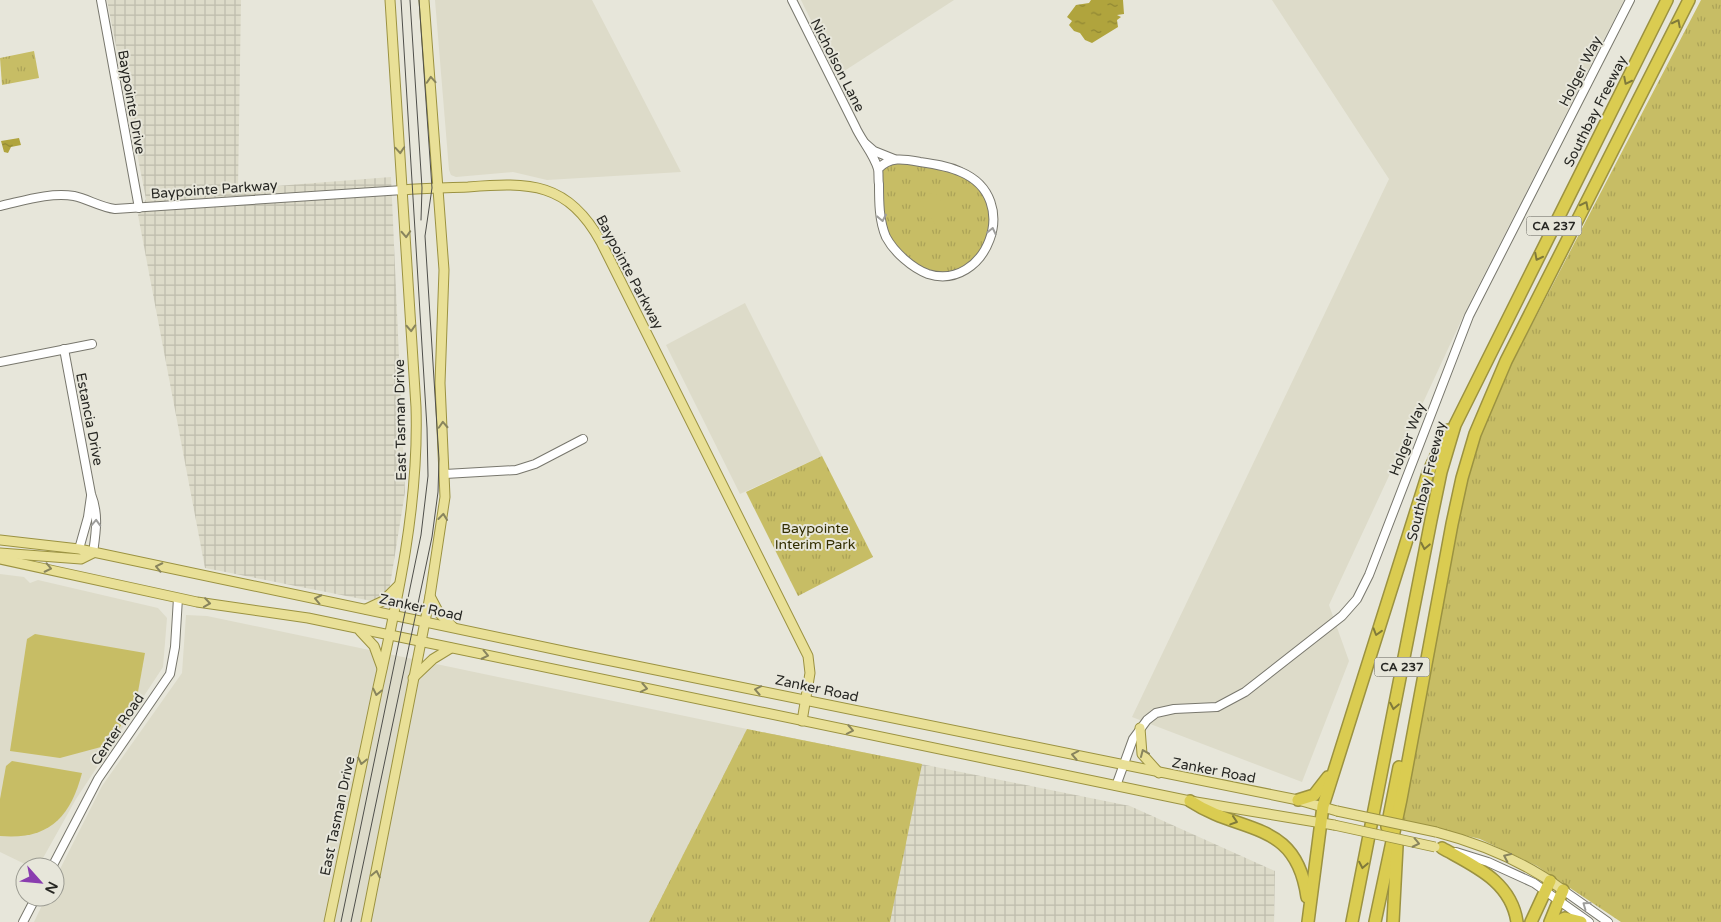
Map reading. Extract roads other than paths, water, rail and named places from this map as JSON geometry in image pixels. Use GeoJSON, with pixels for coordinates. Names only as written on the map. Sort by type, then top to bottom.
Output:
{"type":"FeatureCollection","features":[{"type":"Feature","properties":{"kind":"highway","name":"Southbay Freeway"},"geometry":{"type":"LineString","coordinates":[[1352,922],[1441,472],[1459,414],[1667,0]]}},
{"type":"Feature","properties":{"kind":"highway","name":"CA 237"},"geometry":{"type":"LineString","coordinates":[[1375,922],[1401,799],[1462,478],[1490,395],[1689,0]]}},
{"type":"Feature","properties":{"kind":"highway"},"geometry":{"type":"LineString","coordinates":[[1369,922],[1447,516],[1466,441],[1475,413],[1518,325],[1552,259],[1563,248]]}},
{"type":"Feature","properties":{"kind":"highway"},"geometry":{"type":"LineString","coordinates":[[1309,918],[1319,823],[1323,806],[1428,472],[1446,433],[1459,414]]}},
{"type":"Feature","properties":{"kind":"highway"},"geometry":{"type":"LineString","coordinates":[[1298,800],[1310,797],[1318,792],[1339,755]]}},
{"type":"Feature","properties":{"kind":"highway"},"geometry":{"type":"LineString","coordinates":[[1393,922],[1401,799]]}},
{"type":"Feature","properties":{"kind":"highway"},"geometry":{"type":"LineString","coordinates":[[1190,801],[1206,812],[1266,833],[1286,847],[1300,867],[1309,918]]}},
{"type":"Feature","properties":{"kind":"highway"},"geometry":{"type":"LineString","coordinates":[[1438,848],[1474,866],[1502,887],[1510,898],[1518,922]]}},
{"type":"Feature","properties":{"kind":"highway"},"geometry":{"type":"LineString","coordinates":[[1531,922],[1548,885]]}},
{"type":"Feature","properties":{"kind":"highway"},"geometry":{"type":"LineString","coordinates":[[1550,922],[1560,895]]}},
{"type":"Feature","properties":{"kind":"highway"},"geometry":{"type":"LineString","coordinates":[[1558,922],[1565,918],[1581,922]]}},
{"type":"Feature","properties":{"kind":"main road","name":"East Tasman Drive"},"geometry":{"type":"LineString","coordinates":[[329,922],[411,521],[417,449],[403,190],[390,0]]}},
{"type":"Feature","properties":{"kind":"main road"},"geometry":{"type":"LineString","coordinates":[[366,922],[430,596],[443,517],[445,474],[440,383],[444,280],[424,0]]}},
{"type":"Feature","properties":{"kind":"main road","name":"Baypointe Parkway"},"geometry":{"type":"LineString","coordinates":[[403,190],[531,185],[561,197],[577,209],[594,229],[808,656],[810,673],[802,721]]}},
{"type":"Feature","properties":{"kind":"main road","name":"Zanker Road"},"geometry":{"type":"LineString","coordinates":[[0,540],[79,549],[1123,764],[1159,773],[1298,800],[1436,832],[1492,850],[1548,885],[1560,895]]}},
{"type":"Feature","properties":{"kind":"main road"},"geometry":{"type":"LineString","coordinates":[[0,553],[82,559],[93,553]]}},
{"type":"Feature","properties":{"kind":"main road","name":"Zanker Road"},"geometry":{"type":"LineString","coordinates":[[0,559],[43,566],[178,598],[276,612],[359,631],[451,648],[1116,786],[1190,801],[1334,825],[1438,848]]}},
{"type":"Feature","properties":{"kind":"main road"},"geometry":{"type":"LineString","coordinates":[[366,609],[384,601],[399,585]]}},
{"type":"Feature","properties":{"kind":"main road"},"geometry":{"type":"LineString","coordinates":[[430,596],[439,613],[453,627]]}},
{"type":"Feature","properties":{"kind":"main road"},"geometry":{"type":"LineString","coordinates":[[359,631],[374,646],[382,670]]}},
{"type":"Feature","properties":{"kind":"main road"},"geometry":{"type":"LineString","coordinates":[[413,678],[433,658],[451,648]]}},
{"type":"Feature","properties":{"kind":"main road"},"geometry":{"type":"LineString","coordinates":[[1140,728],[1142,754],[1159,773]]}},
{"type":"Feature","properties":{"kind":"street","name":"Baypointe Drive"},"geometry":{"type":"LineString","coordinates":[[101,0],[139,208]]}},
{"type":"Feature","properties":{"kind":"street","name":"Nicholson Lane"},"geometry":{"type":"LineString","coordinates":[[792,0],[862,142],[878,170],[881,216],[886,237],[902,257],[917,268],[935,275],[953,275],[971,265],[988,245],[993,230],[994,215],[989,199],[982,187],[962,172],[937,165],[894,159],[874,151],[862,142]]}},
{"type":"Feature","properties":{"kind":"street","name":"Holger Way"},"geometry":{"type":"LineString","coordinates":[[1116,786],[1133,739],[1147,720],[1163,711],[1217,706],[1240,696],[1335,623],[1357,599],[1369,575],[1469,316],[1630,0]]}},
{"type":"Feature","properties":{"kind":"street"},"geometry":{"type":"LineString","coordinates":[[878,170],[894,159]]}},
{"type":"Feature","properties":{"kind":"street","name":"Baypointe Parkway"},"geometry":{"type":"LineString","coordinates":[[0,206],[64,195],[76,197],[104,208],[139,208],[403,190]]}},
{"type":"Feature","properties":{"kind":"street"},"geometry":{"type":"LineString","coordinates":[[0,362],[92,344]]}},
{"type":"Feature","properties":{"kind":"street","name":"Estancia Drive"},"geometry":{"type":"LineString","coordinates":[[64,349],[97,521],[93,553]]}},
{"type":"Feature","properties":{"kind":"street"},"geometry":{"type":"LineString","coordinates":[[445,474],[516,470],[535,464],[583,439]]}},
{"type":"Feature","properties":{"kind":"street","name":"Estancia Drive"},"geometry":{"type":"LineString","coordinates":[[79,549],[88,517],[91,494]]}},
{"type":"Feature","properties":{"kind":"street","name":"Center Road"},"geometry":{"type":"LineString","coordinates":[[57,857],[98,779],[170,674],[175,647],[178,598]]}},
{"type":"Feature","properties":{"kind":"street","name":"Zanker Road"},"geometry":{"type":"LineString","coordinates":[[1438,848],[1488,862],[1548,885]]}},
{"type":"Feature","properties":{"kind":"street","name":"Zanker Road"},"geometry":{"type":"LineString","coordinates":[[1560,895],[1589,922]]}},
{"type":"Feature","properties":{"kind":"street","name":"Zanker Road"},"geometry":{"type":"LineString","coordinates":[[1560,895],[1608,922]]}},
{"type":"Feature","properties":{"kind":"street"},"geometry":{"type":"LineString","coordinates":[[23,922],[31,907]]}},
{"type":"Feature","properties":{"kind":"water"},"geometry":{"type":"Polygon","coordinates":[[[1091,0],[1123,0],[1124,14],[1117,15],[1121,17],[1117,20],[1118,27],[1092,43],[1085,40],[1080,33],[1074,31],[1069,25],[1072,21],[1067,17],[1076,5],[1089,3],[1091,0]]]}},
{"type":"Feature","properties":{"kind":"water"},"geometry":{"type":"Polygon","coordinates":[[[19,138],[21,145],[11,147],[8,153],[4,152],[1,141],[19,138]]]}},
{"type":"Feature","properties":{"kind":"tram line"},"geometry":{"type":"LineString","coordinates":[[341,922],[421,535],[428,476],[427,428],[401,0]]}},
{"type":"Feature","properties":{"kind":"tram line"},"geometry":{"type":"LineString","coordinates":[[410,0],[422,188],[421,220]]}},
{"type":"Feature","properties":{"kind":"tram line"},"geometry":{"type":"LineString","coordinates":[[351,922],[432,537],[438,492],[439,459],[425,236],[432,188],[419,0]]}},
{"type":"Feature","properties":{"kind":"park label","name":"Baypointe Interim Park"},"geometry":{"type":"Point","coordinates":[815,536]}}]}
